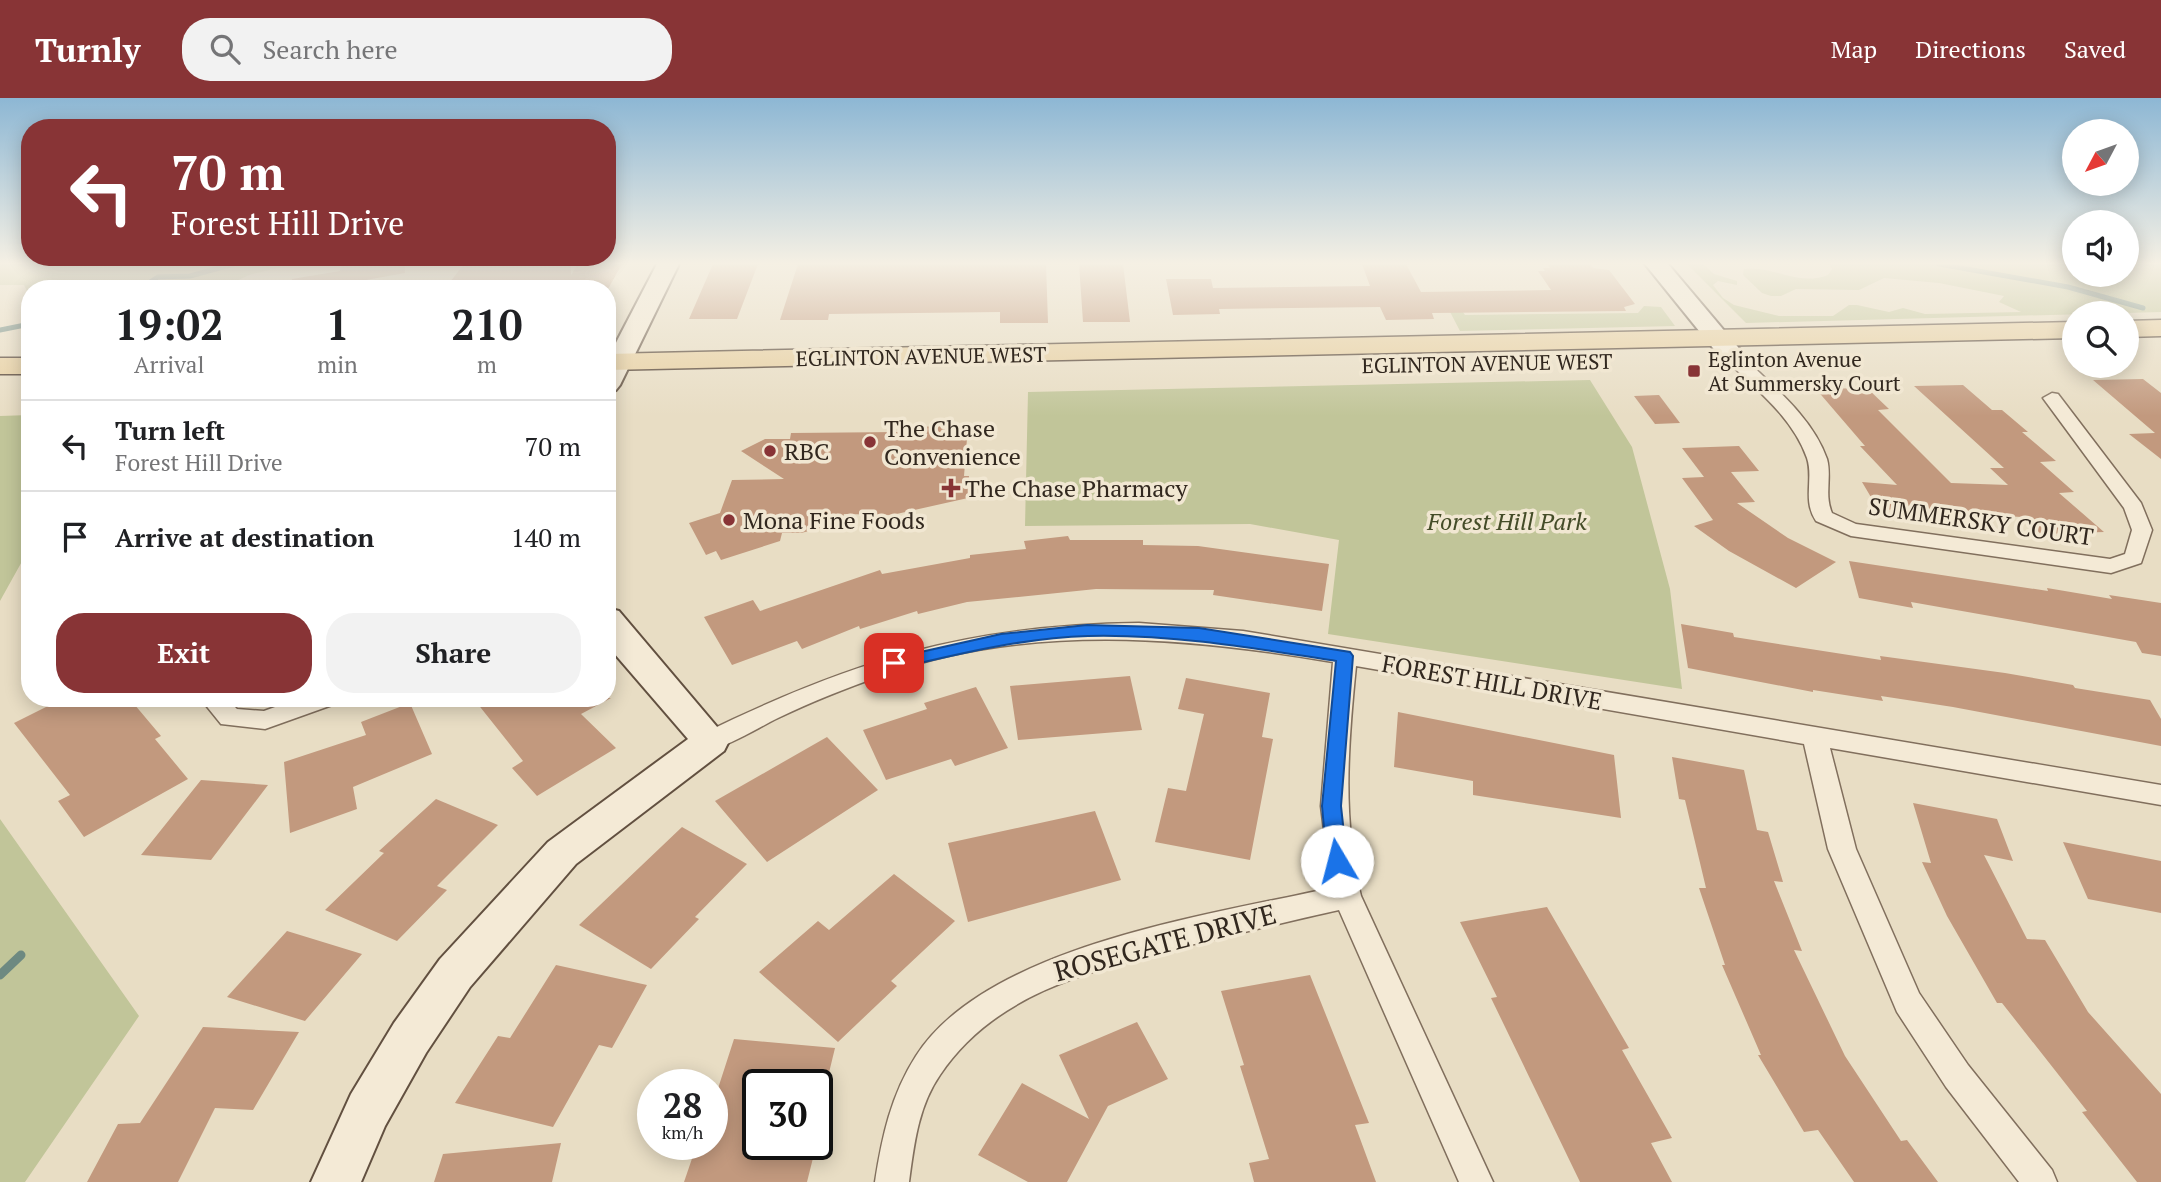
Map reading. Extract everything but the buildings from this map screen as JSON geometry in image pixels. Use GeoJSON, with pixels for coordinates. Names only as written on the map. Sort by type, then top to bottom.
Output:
{"type":"FeatureCollection","features":[{"type":"Feature","properties":{"kind":"main road"},"geometry":{"type":"LineString","coordinates":[[2139,329],[2161,328]]}},
{"type":"Feature","properties":{"kind":"main road","name":"EGLINTON AVENUE WEST"},"geometry":{"type":"LineString","coordinates":[[1726,349],[2062,332]]}},
{"type":"Feature","properties":{"kind":"main road","name":"EGLINTON AVENUE WEST"},"geometry":{"type":"LineString","coordinates":[[616,374],[1726,349],[2062,351]]}},
{"type":"Feature","properties":{"kind":"main road"},"geometry":{"type":"LineString","coordinates":[[2139,350],[2161,349]]}},
{"type":"Feature","properties":{"kind":"main road"},"geometry":{"type":"LineString","coordinates":[[0,366],[21,366]]}},
{"type":"Feature","properties":{"kind":"main road"},"geometry":{"type":"LineString","coordinates":[[0,388],[21,387]]}},
{"type":"Feature","properties":{"kind":"street"},"geometry":{"type":"LineString","coordinates":[[616,363],[641,315]]}},
{"type":"Feature","properties":{"kind":"street"},"geometry":{"type":"LineString","coordinates":[[1698,315],[1726,349]]}},
{"type":"Feature","properties":{"kind":"street","name":"SUMMERSKY COURT"},"geometry":{"type":"LineString","coordinates":[[1726,349],[1798,425],[1818,461],[1815,500],[1823,517],[1850,530],[2111,566],[2122,564],[2134,558],[2143,530],[2134,507],[2052,398]]}},
{"type":"Feature","properties":{"kind":"street","name":"FOREST HILL DRIVE"},"geometry":{"type":"LineString","coordinates":[[336,1182],[368,1110],[410,1038],[455,972],[562,853],[711,741],[834,684],[894,663],[1001,639],[1087,631],[1157,631],[1243,639],[2161,795]]}},
{"type":"Feature","properties":{"kind":"street"},"geometry":{"type":"LineString","coordinates":[[616,632],[711,741]]}},
{"type":"Feature","properties":{"kind":"street"},"geometry":{"type":"LineString","coordinates":[[1345,656],[1331,806],[1337,861],[1347,896],[1476,1182]]}},
{"type":"Feature","properties":{"kind":"street"},"geometry":{"type":"LineString","coordinates":[[220,707],[230,718],[265,720],[302,707]]}},
{"type":"Feature","properties":{"kind":"street"},"geometry":{"type":"LineString","coordinates":[[1815,737],[1842,849],[1908,1002],[1956,1076],[2040,1182]]}},
{"type":"Feature","properties":{"kind":"street","name":"ROSEGATE DRIVE"},"geometry":{"type":"LineString","coordinates":[[892,1182],[908,1104],[927,1069],[950,1038],[999,996],[1035,976],[1081,959],[1347,896]]}},
{"type":"Feature","properties":{"kind":"green space"},"geometry":{"type":"Polygon","coordinates":[[[1451,315],[1667,315],[1675,326],[1460,331],[1451,315]]]}},
{"type":"Feature","properties":{"kind":"green space"},"geometry":{"type":"Polygon","coordinates":[[[1738,315],[1779,316],[2062,315],[1746,323],[1738,315]]]}},
{"type":"Feature","properties":{"kind":"green space","name":"Forest Hill Park"},"geometry":{"type":"Polygon","coordinates":[[[1590,380],[1632,447],[1670,589],[1682,689],[1328,634],[1339,540],[1250,524],[1025,526],[1028,392],[1590,380]]]}},
{"type":"Feature","properties":{"kind":"green space"},"geometry":{"type":"Polygon","coordinates":[[[21,415],[21,563],[0,601],[0,416],[21,415]]]}},
{"type":"Feature","properties":{"kind":"green space"},"geometry":{"type":"Polygon","coordinates":[[[0,819],[139,1016],[25,1182],[0,1182],[0,819]]]}},
{"type":"Feature","properties":{"kind":"waterway"},"geometry":{"type":"LineString","coordinates":[[0,330],[21,326]]}},
{"type":"Feature","properties":{"kind":"waterway"},"geometry":{"type":"LineString","coordinates":[[0,975],[21,955]]}},
{"type":"Feature","properties":{"kind":"place","name":"Eglinton Avenue At Summersky Court"},"geometry":{"type":"Point","coordinates":[1694,371]}},
{"type":"Feature","properties":{"kind":"place","name":"The Chase Convenience"},"geometry":{"type":"Point","coordinates":[870,442]}},
{"type":"Feature","properties":{"kind":"place","name":"RBC"},"geometry":{"type":"Point","coordinates":[770,451]}},
{"type":"Feature","properties":{"kind":"place","name":"The Chase Pharmacy"},"geometry":{"type":"Point","coordinates":[951,488]}},
{"type":"Feature","properties":{"kind":"place","name":"Mona Fine Foods"},"geometry":{"type":"Point","coordinates":[729,520]}},
{"type":"Feature","properties":{"kind":"route"},"geometry":{"type":"LineString","coordinates":[[894,663],[1001,639],[1087,631],[1199,634],[1345,656],[1331,806],[1337,861]]}}]}
